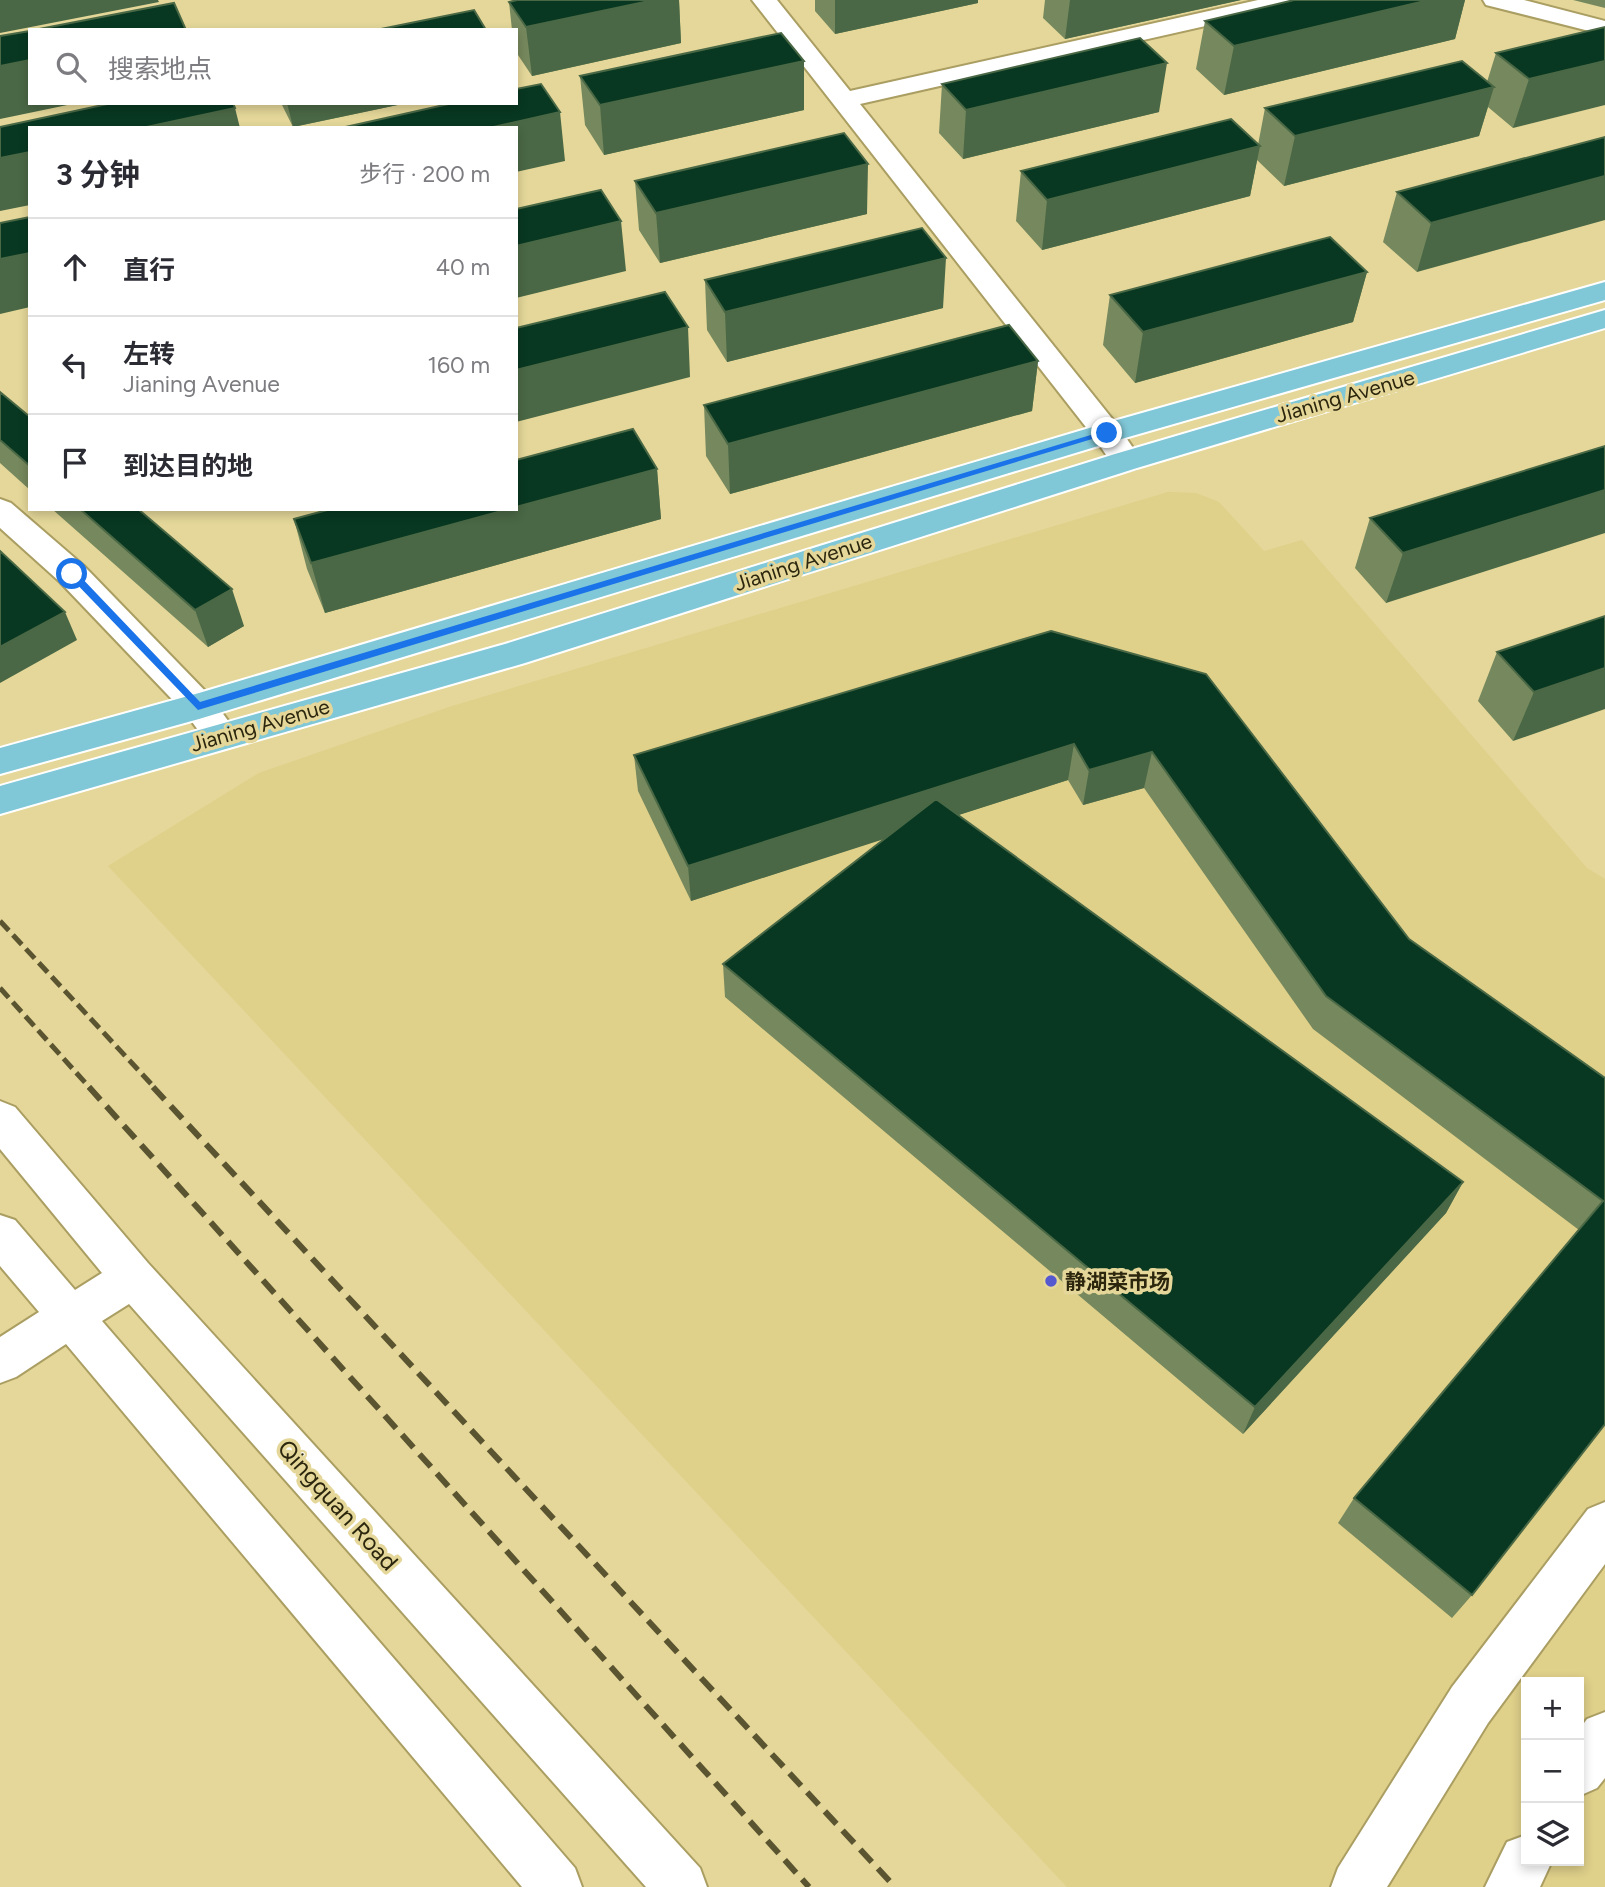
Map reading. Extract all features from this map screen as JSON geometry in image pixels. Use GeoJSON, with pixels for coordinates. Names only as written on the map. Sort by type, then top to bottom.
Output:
{"type":"FeatureCollection","features":[{"type":"Feature","properties":{"kind":"main road","name":"Jianing Avenue"},"geometry":{"type":"LineString","coordinates":[[0,761],[198,706],[1107,433],[1605,291]]}},
{"type":"Feature","properties":{"kind":"main road","name":"Jianing Avenue"},"geometry":{"type":"LineString","coordinates":[[0,800],[513,654],[1126,461],[1605,319]]}},
{"type":"Feature","properties":{"kind":"street"},"geometry":{"type":"LineString","coordinates":[[764,0],[1107,433],[1126,461]]}},
{"type":"Feature","properties":{"kind":"street"},"geometry":{"type":"LineString","coordinates":[[844,100],[1290,0]]}},
{"type":"Feature","properties":{"kind":"street"},"geometry":{"type":"LineString","coordinates":[[1495,0],[1605,28]]}},
{"type":"Feature","properties":{"kind":"street"},"geometry":{"type":"LineString","coordinates":[[0,510],[72,574],[198,706],[221,737]]}},
{"type":"Feature","properties":{"kind":"street","name":"Qingquan Road"},"geometry":{"type":"LineString","coordinates":[[0,1119],[133,1277],[681,1887]]}},
{"type":"Feature","properties":{"kind":"street"},"geometry":{"type":"LineString","coordinates":[[0,1234],[556,1887]]}},
{"type":"Feature","properties":{"kind":"street"},"geometry":{"type":"LineString","coordinates":[[0,1362],[133,1277]]}},
{"type":"Feature","properties":{"kind":"street"},"geometry":{"type":"LineString","coordinates":[[1357,1887],[1470,1705],[1605,1525]]}},
{"type":"Feature","properties":{"kind":"street"},"geometry":{"type":"LineString","coordinates":[[1584,1764],[1605,1737]]}},
{"type":"Feature","properties":{"kind":"street"},"geometry":{"type":"LineString","coordinates":[[1511,1887],[1523,1866]]}},
{"type":"Feature","properties":{"kind":"shaded area","name":"静湖菜市场"},"geometry":{"type":"Polygon","coordinates":[[[1168,492],[1196,493],[1219,502],[1264,551],[1302,540],[1587,868],[1605,879],[1605,1887],[1067,1887],[108,866],[259,773],[449,707],[1168,492]]]}},
{"type":"Feature","properties":{"kind":"building"},"geometry":{"type":"Polygon","coordinates":[[[654,0],[526,27],[509,2],[654,0]]]}},
{"type":"Feature","properties":{"kind":"building"},"geometry":{"type":"Polygon","coordinates":[[[1294,0],[1429,0],[1234,46],[1205,21],[1294,0]]]}},
{"type":"Feature","properties":{"kind":"building"},"geometry":{"type":"Polygon","coordinates":[[[174,3],[185,28],[44,28],[174,3]]]}},
{"type":"Feature","properties":{"kind":"building"},"geometry":{"type":"Polygon","coordinates":[[[474,10],[485,28],[386,28],[474,10]]]}},
{"type":"Feature","properties":{"kind":"building"},"geometry":{"type":"Polygon","coordinates":[[[1605,27],[1605,61],[1529,79],[1496,53],[1605,27]]]}},
{"type":"Feature","properties":{"kind":"building"},"geometry":{"type":"Polygon","coordinates":[[[28,31],[28,60],[0,66],[0,36],[28,31]]]}},
{"type":"Feature","properties":{"kind":"building"},"geometry":{"type":"Polygon","coordinates":[[[781,33],[804,61],[600,105],[580,76],[781,33]]]}},
{"type":"Feature","properties":{"kind":"building"},"geometry":{"type":"Polygon","coordinates":[[[1140,38],[1167,63],[966,110],[942,84],[1140,38]]]}},
{"type":"Feature","properties":{"kind":"building"},"geometry":{"type":"Polygon","coordinates":[[[1462,61],[1494,87],[1295,136],[1265,108],[1462,61]]]}},
{"type":"Feature","properties":{"kind":"building"},"geometry":{"type":"Polygon","coordinates":[[[541,84],[560,112],[498,126],[350,126],[444,105],[518,105],[518,89],[541,84]]]}},
{"type":"Feature","properties":{"kind":"building"},"geometry":{"type":"Polygon","coordinates":[[[103,105],[234,105],[235,108],[151,126],[28,126],[28,152],[0,158],[0,127],[103,105]]]}},
{"type":"Feature","properties":{"kind":"building"},"geometry":{"type":"Polygon","coordinates":[[[1231,119],[1260,146],[1047,200],[1021,171],[1231,119]]]}},
{"type":"Feature","properties":{"kind":"building"},"geometry":{"type":"Polygon","coordinates":[[[844,133],[868,164],[656,213],[635,181],[844,133]]]}},
{"type":"Feature","properties":{"kind":"building"},"geometry":{"type":"Polygon","coordinates":[[[1605,137],[1605,176],[1431,223],[1397,192],[1605,137]]]}},
{"type":"Feature","properties":{"kind":"building"},"geometry":{"type":"Polygon","coordinates":[[[601,190],[621,221],[518,246],[518,209],[601,190]]]}},
{"type":"Feature","properties":{"kind":"building"},"geometry":{"type":"Polygon","coordinates":[[[28,217],[28,253],[0,259],[0,223],[28,217]]]}},
{"type":"Feature","properties":{"kind":"building"},"geometry":{"type":"Polygon","coordinates":[[[922,228],[946,258],[725,312],[705,280],[922,228]]]}},
{"type":"Feature","properties":{"kind":"building"},"geometry":{"type":"Polygon","coordinates":[[[1330,237],[1367,272],[1143,332],[1110,295],[1330,237]]]}},
{"type":"Feature","properties":{"kind":"building"},"geometry":{"type":"Polygon","coordinates":[[[665,292],[688,327],[518,370],[518,328],[665,292]]]}},
{"type":"Feature","properties":{"kind":"building"},"geometry":{"type":"Polygon","coordinates":[[[1009,325],[1038,361],[728,444],[704,405],[1009,325]]]}},
{"type":"Feature","properties":{"kind":"building"},"geometry":{"type":"Polygon","coordinates":[[[0,392],[28,415],[28,464],[0,440],[0,392]]]}},
{"type":"Feature","properties":{"kind":"building"},"geometry":{"type":"Polygon","coordinates":[[[633,429],[657,469],[518,506],[518,459],[633,429]]]}},
{"type":"Feature","properties":{"kind":"building"},"geometry":{"type":"Polygon","coordinates":[[[1605,446],[1605,490],[1403,553],[1370,518],[1605,446]]]}},
{"type":"Feature","properties":{"kind":"building"},"geometry":{"type":"Polygon","coordinates":[[[82,511],[140,511],[232,589],[195,610],[82,511]]]}},
{"type":"Feature","properties":{"kind":"building"},"geometry":{"type":"Polygon","coordinates":[[[324,511],[502,511],[311,563],[294,519],[324,511]]]}},
{"type":"Feature","properties":{"kind":"building"},"geometry":{"type":"Polygon","coordinates":[[[0,551],[65,612],[0,647],[0,551]]]}},
{"type":"Feature","properties":{"kind":"building"},"geometry":{"type":"Polygon","coordinates":[[[1605,616],[1605,668],[1534,692],[1497,652],[1605,616]]]}},
{"type":"Feature","properties":{"kind":"building"},"geometry":{"type":"Polygon","coordinates":[[[1051,631],[1206,674],[1409,939],[1605,1078],[1605,1424],[1472,1595],[1354,1498],[1603,1201],[1326,996],[1152,752],[1089,770],[1074,744],[688,866],[634,755],[1051,631]]]}},
{"type":"Feature","properties":{"kind":"building"},"geometry":{"type":"Polygon","coordinates":[[[936,799],[1463,1182],[1255,1407],[723,964],[936,799]]]}},
{"type":"Feature","properties":{"kind":"railway"},"geometry":{"type":"LineString","coordinates":[[0,921],[155,1088]]}},
{"type":"Feature","properties":{"kind":"railway"},"geometry":{"type":"LineString","coordinates":[[0,988],[90,1088]]}},
{"type":"Feature","properties":{"kind":"railway"},"geometry":{"type":"LineString","coordinates":[[89,1087],[809,1887]]}},
{"type":"Feature","properties":{"kind":"railway"},"geometry":{"type":"LineString","coordinates":[[153,1087],[895,1887]]}},
{"type":"Feature","properties":{"kind":"place","name":"静湖菜市场"},"geometry":{"type":"Point","coordinates":[1051,1281]}},
{"type":"Feature","properties":{"kind":"route"},"geometry":{"type":"LineString","coordinates":[[72,574],[198,706],[1107,433]]}}]}
